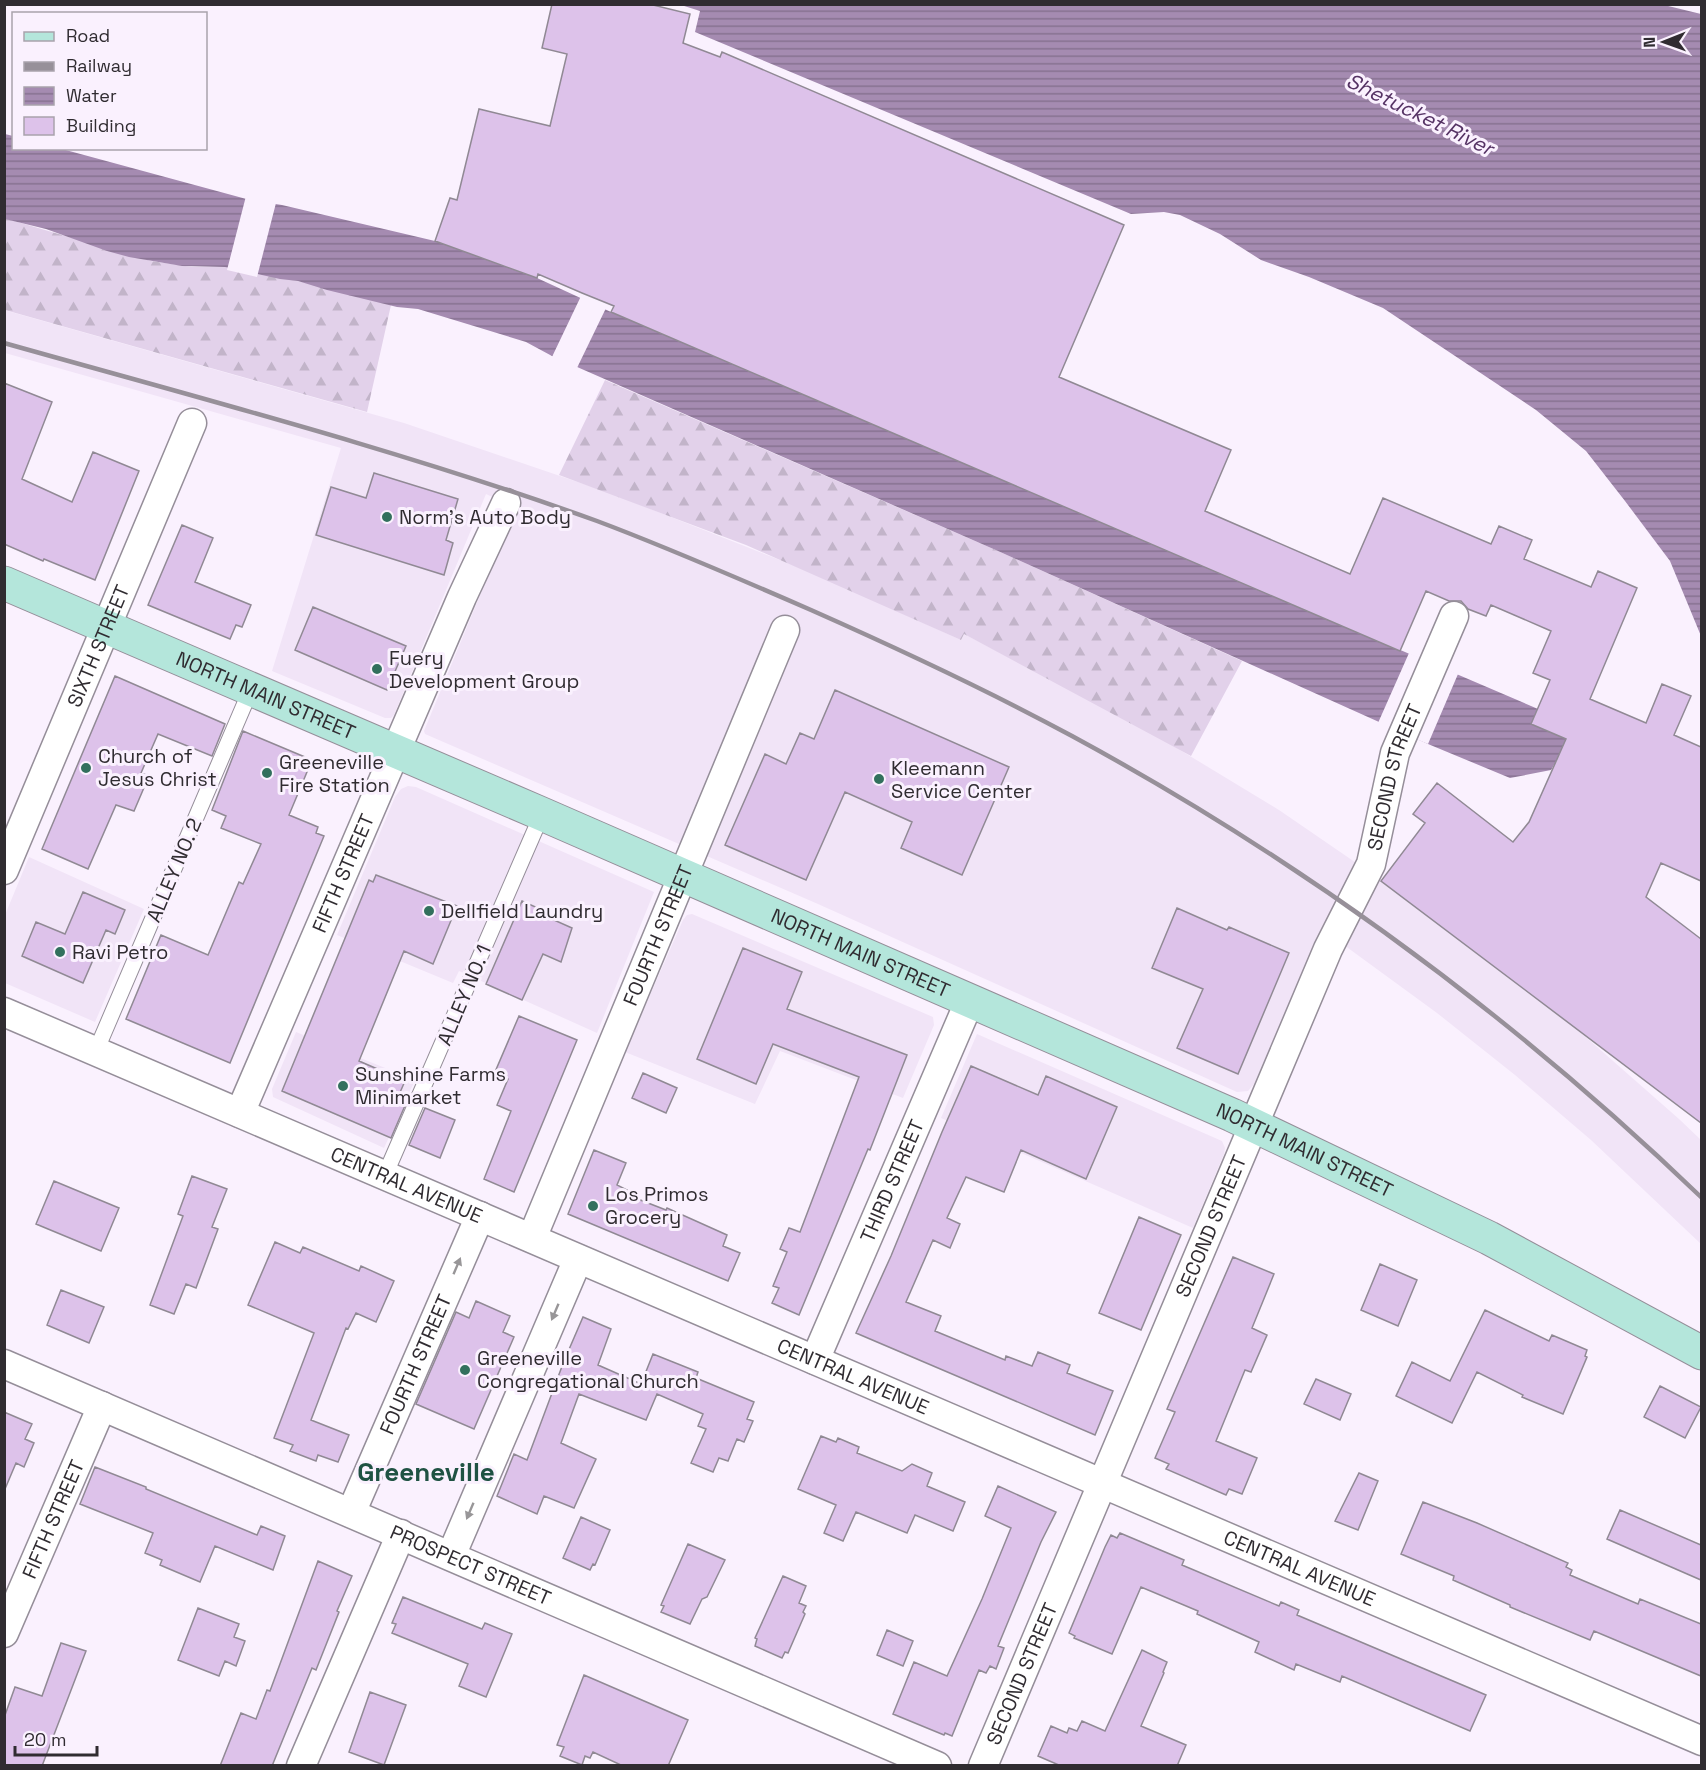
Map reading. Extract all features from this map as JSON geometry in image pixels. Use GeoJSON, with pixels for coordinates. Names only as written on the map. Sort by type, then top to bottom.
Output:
{"type":"FeatureCollection","features":[{"type":"Feature","properties":{"kind":"main road","name":"NORTH MAIN STREET"},"geometry":{"type":"LineString","coordinates":[[4,583],[683,875],[1254,1125],[1490,1238],[1701,1353]]}},
{"type":"Feature","properties":{"kind":"street","name":"SIXTH STREET"},"geometry":{"type":"LineString","coordinates":[[4,870],[192,423]]}},
{"type":"Feature","properties":{"kind":"street","name":"FIFTH STREET"},"geometry":{"type":"LineString","coordinates":[[240,1113],[462,597],[506,503]]}},
{"type":"Feature","properties":{"kind":"street","name":"SECOND STREET"},"geometry":{"type":"LineString","coordinates":[[983,1766],[1328,949],[1371,864],[1392,766],[1403,734],[1454,616]]}},
{"type":"Feature","properties":{"kind":"street","name":"FOURTH STREET"},"geometry":{"type":"LineString","coordinates":[[532,1238],[785,630]]}},
{"type":"Feature","properties":{"kind":"street","name":"THIRD STREET"},"geometry":{"type":"LineString","coordinates":[[815,1360],[970,1000]]}},
{"type":"Feature","properties":{"kind":"street","name":"CENTRAL AVENUE"},"geometry":{"type":"LineString","coordinates":[[4,1012],[1701,1741]]}},
{"type":"Feature","properties":{"kind":"street","name":"FOURTH STREET"},"geometry":{"type":"LineString","coordinates":[[351,1513],[480,1216]]}},
{"type":"Feature","properties":{"kind":"street"},"geometry":{"type":"LineString","coordinates":[[451,1556],[578,1258]]}},
{"type":"Feature","properties":{"kind":"street","name":"PROSPECT STREET"},"geometry":{"type":"LineString","coordinates":[[4,1364],[937,1766]]}},
{"type":"Feature","properties":{"kind":"street","name":"FIFTH STREET"},"geometry":{"type":"LineString","coordinates":[[4,1633],[102,1406]]}},
{"type":"Feature","properties":{"kind":"street"},"geometry":{"type":"LineString","coordinates":[[301,1766],[401,1534]]}},
{"type":"Feature","properties":{"kind":"lane","name":"ALLEY NO. 2"},"geometry":{"type":"LineString","coordinates":[[96,1051],[251,689]]}},
{"type":"Feature","properties":{"kind":"lane","name":"ALLEY NO. 1"},"geometry":{"type":"LineString","coordinates":[[385,1175],[542,814]]}},
{"type":"Feature","properties":{"kind":"shaded area"},"geometry":{"type":"Polygon","coordinates":[[[4,310],[404,423],[610,493],[813,573],[961,640],[964,634],[1147,730],[1279,810],[1400,893],[1563,1017],[1679,1119],[1701,1140],[1701,1244],[1591,1140],[1515,1075],[1437,1013],[1322,929],[1254,1084],[1248,1091],[1237,1092],[818,904],[425,734],[424,731],[516,508],[486,494],[391,718],[385,718],[272,671],[341,448],[5,353],[4,310]]]}},
{"type":"Feature","properties":{"kind":"shaded area"},"geometry":{"type":"Polygon","coordinates":[[[408,786],[416,787],[654,892],[597,1033],[459,971],[453,983],[337,935],[395,797],[401,789],[408,786]]]}},
{"type":"Feature","properties":{"kind":"shaded area"},"geometry":{"type":"Polygon","coordinates":[[[29,857],[144,909],[95,1022],[5,983],[5,915],[29,857]]]}},
{"type":"Feature","properties":{"kind":"shaded area"},"geometry":{"type":"Polygon","coordinates":[[[692,914],[933,1017],[934,1025],[903,1098],[780,1051],[755,1104],[625,1052],[683,920],[687,915],[692,914]]]}},
{"type":"Feature","properties":{"kind":"shaded area","name":"Sunshine Farms Minimarket"},"geometry":{"type":"Polygon","coordinates":[[[296,1032],[415,1080],[384,1148],[273,1097],[272,1089],[296,1032]]]}},
{"type":"Feature","properties":{"kind":"shaded area"},"geometry":{"type":"Polygon","coordinates":[[[977,1034],[1222,1141],[1225,1148],[1224,1154],[1193,1228],[941,1118],[977,1034]]]}},
{"type":"Feature","properties":{"kind":"green space"},"geometry":{"type":"Polygon","coordinates":[[[4,218],[151,261],[192,267],[227,267],[303,282],[391,305],[367,412],[5,310],[4,218]]]}},
{"type":"Feature","properties":{"kind":"green space"},"geometry":{"type":"Polygon","coordinates":[[[605,380],[998,551],[1242,661],[1191,756],[964,634],[961,640],[746,545],[559,475],[605,380]]]}},
{"type":"Feature","properties":{"kind":"water","name":"Shetucket River"},"geometry":{"type":"Polygon","coordinates":[[[1660,4],[1701,14],[1701,636],[1670,561],[1586,451],[1536,410],[1383,308],[1261,260],[1220,234],[1180,215],[1164,212],[1131,214],[695,32],[700,11],[681,5],[1660,4]]]}},
{"type":"Feature","properties":{"kind":"water"},"geometry":{"type":"Polygon","coordinates":[[[5,134],[12,136],[12,150],[66,150],[250,200],[282,205],[435,241],[537,278],[611,312],[1538,709],[1531,724],[1572,741],[1560,767],[1554,765],[1551,770],[1510,778],[1428,744],[998,551],[552,356],[526,342],[418,309],[397,307],[298,281],[225,267],[182,266],[129,257],[46,229],[5,219],[5,134]]]}},
{"type":"Feature","properties":{"kind":"pier"},"geometry":{"type":"Polygon","coordinates":[[[246,196],[276,203],[257,277],[227,270],[246,196]]]}},
{"type":"Feature","properties":{"kind":"pier"},"geometry":{"type":"Polygon","coordinates":[[[582,294],[607,306],[576,370],[551,359],[582,294]]]}},
{"type":"Feature","properties":{"kind":"pier"},"geometry":{"type":"Polygon","coordinates":[[[1409,653],[1458,674],[1428,744],[1378,723],[1409,653]]]}},
{"type":"Feature","properties":{"kind":"building"},"geometry":{"type":"Polygon","coordinates":[[[552,4],[649,4],[690,14],[683,43],[720,57],[722,52],[1124,225],[1059,377],[1231,450],[1205,511],[1350,574],[1383,498],[1491,544],[1499,526],[1532,540],[1524,559],[1591,587],[1598,571],[1637,588],[1590,699],[1646,723],[1662,684],[1691,696],[1674,735],[1701,747],[1701,881],[1661,863],[1646,897],[1701,939],[1701,1123],[1381,881],[1425,823],[1413,814],[1437,783],[1513,842],[1529,822],[1566,739],[1531,724],[1550,680],[1533,673],[1551,631],[1491,605],[1486,616],[1468,609],[1461,601],[1449,601],[1426,591],[1400,651],[611,312],[614,306],[538,274],[537,278],[435,241],[450,198],[457,200],[479,109],[550,126],[567,54],[542,48],[552,4]]]}},
{"type":"Feature","properties":{"kind":"building"},"geometry":{"type":"Polygon","coordinates":[[[4,383],[52,402],[22,479],[72,502],[93,452],[139,471],[95,580],[4,544],[4,383]]]}},
{"type":"Feature","properties":{"kind":"building","name":"Norm's Auto Body"},"geometry":{"type":"Polygon","coordinates":[[[374,473],[458,499],[446,540],[453,543],[444,575],[316,535],[331,487],[366,498],[374,473]]]}},
{"type":"Feature","properties":{"kind":"building"},"geometry":{"type":"Polygon","coordinates":[[[182,525],[213,538],[195,582],[251,605],[242,627],[236,625],[230,639],[148,605],[182,525]]]}},
{"type":"Feature","properties":{"kind":"building"},"geometry":{"type":"Polygon","coordinates":[[[313,607],[406,646],[387,690],[295,650],[313,607]]]}},
{"type":"Feature","properties":{"kind":"building"},"geometry":{"type":"Polygon","coordinates":[[[115,676],[225,724],[212,756],[158,734],[141,773],[149,776],[134,811],[116,805],[88,869],[42,849],[115,676]]]}},
{"type":"Feature","properties":{"kind":"building","name":"Kleemann Service Center"},"geometry":{"type":"Polygon","coordinates":[[[835,690],[1009,767],[962,875],[901,848],[912,822],[845,792],[806,880],[725,845],[765,754],[786,764],[800,733],[814,739],[835,690]]]}},
{"type":"Feature","properties":{"kind":"building"},"geometry":{"type":"Polygon","coordinates":[[[243,731],[312,760],[289,815],[318,827],[316,833],[324,836],[230,1063],[126,1019],[161,935],[208,955],[239,882],[243,884],[261,844],[221,828],[226,816],[212,810],[243,731]]]}},
{"type":"Feature","properties":{"kind":"building"},"geometry":{"type":"Polygon","coordinates":[[[376,875],[457,906],[433,964],[404,951],[359,1061],[405,1081],[398,1097],[407,1101],[391,1138],[282,1091],[369,880],[373,882],[376,875]]]}},
{"type":"Feature","properties":{"kind":"building"},"geometry":{"type":"Polygon","coordinates":[[[83,892],[125,910],[115,934],[106,930],[83,983],[22,956],[36,922],[65,934],[83,892]]]}},
{"type":"Feature","properties":{"kind":"building"},"geometry":{"type":"Polygon","coordinates":[[[522,901],[549,913],[547,917],[572,928],[561,962],[543,954],[522,1000],[486,984],[522,901]]]}},
{"type":"Feature","properties":{"kind":"building"},"geometry":{"type":"Polygon","coordinates":[[[1177,908],[1289,953],[1238,1074],[1177,1048],[1203,989],[1152,968],[1177,908]]]}},
{"type":"Feature","properties":{"kind":"building"},"geometry":{"type":"Polygon","coordinates":[[[743,948],[802,972],[787,1009],[907,1055],[870,1150],[868,1149],[799,1315],[772,1303],[779,1288],[773,1286],[787,1252],[780,1249],[789,1228],[800,1232],[859,1077],[773,1044],[756,1084],[697,1059],[743,948]]]}},
{"type":"Feature","properties":{"kind":"building"},"geometry":{"type":"Polygon","coordinates":[[[519,1016],[577,1040],[514,1192],[484,1179],[511,1111],[497,1105],[508,1079],[495,1072],[519,1016]]]}},
{"type":"Feature","properties":{"kind":"building"},"geometry":{"type":"Polygon","coordinates":[[[971,1066],[1038,1095],[1046,1076],[1117,1107],[1086,1179],[1021,1150],[1004,1192],[966,1177],[947,1218],[960,1224],[950,1248],[933,1240],[906,1302],[941,1316],[935,1331],[1005,1360],[1006,1356],[1032,1366],[1038,1352],[1070,1365],[1067,1373],[1113,1391],[1095,1435],[856,1333],[971,1066]]]}},
{"type":"Feature","properties":{"kind":"building"},"geometry":{"type":"Polygon","coordinates":[[[643,1073],[677,1088],[666,1113],[632,1098],[643,1073]]]}},
{"type":"Feature","properties":{"kind":"building"},"geometry":{"type":"Polygon","coordinates":[[[425,1108],[455,1120],[440,1158],[409,1145],[425,1108]]]}},
{"type":"Feature","properties":{"kind":"building"},"geometry":{"type":"Polygon","coordinates":[[[594,1150],[626,1163],[617,1185],[627,1190],[625,1194],[666,1210],[667,1208],[727,1235],[723,1246],[740,1253],[728,1281],[568,1214],[594,1150]]]}},
{"type":"Feature","properties":{"kind":"building"},"geometry":{"type":"Polygon","coordinates":[[[192,1176],[227,1189],[212,1227],[218,1229],[196,1288],[186,1284],[174,1314],[150,1305],[183,1216],[178,1214],[192,1176]]]}},
{"type":"Feature","properties":{"kind":"building"},"geometry":{"type":"Polygon","coordinates":[[[54,1181],[119,1208],[101,1251],[36,1224],[54,1181]]]}},
{"type":"Feature","properties":{"kind":"building"},"geometry":{"type":"Polygon","coordinates":[[[1139,1217],[1181,1235],[1141,1330],[1099,1313],[1139,1217]]]}},
{"type":"Feature","properties":{"kind":"building"},"geometry":{"type":"Polygon","coordinates":[[[275,1242],[300,1253],[303,1247],[359,1271],[361,1266],[394,1281],[376,1322],[356,1313],[348,1329],[346,1328],[311,1420],[349,1435],[338,1462],[318,1455],[316,1461],[290,1451],[293,1445],[274,1438],[314,1333],[248,1305],[275,1242]]]}},
{"type":"Feature","properties":{"kind":"building"},"geometry":{"type":"Polygon","coordinates":[[[1233,1257],[1274,1274],[1252,1328],[1267,1335],[1251,1372],[1245,1370],[1216,1441],[1257,1458],[1242,1494],[1229,1489],[1226,1495],[1166,1469],[1169,1464],[1155,1458],[1175,1412],[1167,1409],[1233,1257]]]}},
{"type":"Feature","properties":{"kind":"building"},"geometry":{"type":"Polygon","coordinates":[[[1380,1264],[1417,1280],[1398,1326],[1361,1310],[1380,1264]]]}},
{"type":"Feature","properties":{"kind":"building"},"geometry":{"type":"Polygon","coordinates":[[[61,1290],[104,1307],[89,1343],[47,1325],[61,1290]]]}},
{"type":"Feature","properties":{"kind":"building","name":"Greeneville Congregational Church"},"geometry":{"type":"Polygon","coordinates":[[[476,1301],[510,1316],[503,1332],[514,1337],[474,1429],[416,1404],[456,1312],[469,1318],[476,1301]]]}},
{"type":"Feature","properties":{"kind":"building"},"geometry":{"type":"Polygon","coordinates":[[[1485,1310],[1549,1341],[1552,1335],[1587,1350],[1585,1356],[1587,1357],[1563,1414],[1522,1397],[1523,1395],[1477,1372],[1452,1423],[1396,1396],[1412,1362],[1450,1381],[1485,1310]]]}},
{"type":"Feature","properties":{"kind":"building"},"geometry":{"type":"Polygon","coordinates":[[[583,1317],[611,1329],[598,1365],[641,1384],[653,1354],[698,1372],[696,1378],[754,1402],[747,1419],[753,1421],[744,1442],[737,1439],[728,1461],[719,1458],[713,1472],[691,1463],[706,1429],[698,1426],[703,1414],[657,1394],[646,1420],[579,1394],[561,1443],[596,1459],[574,1508],[544,1496],[537,1514],[497,1496],[514,1454],[527,1460],[583,1317]]]}},
{"type":"Feature","properties":{"kind":"building"},"geometry":{"type":"Polygon","coordinates":[[[1316,1379],[1351,1394],[1340,1420],[1304,1404],[1316,1379]]]}},
{"type":"Feature","properties":{"kind":"building"},"geometry":{"type":"Polygon","coordinates":[[[1660,1386],[1701,1407],[1685,1438],[1644,1417],[1660,1386]]]}},
{"type":"Feature","properties":{"kind":"building"},"geometry":{"type":"Polygon","coordinates":[[[4,1412],[32,1424],[25,1439],[34,1443],[24,1467],[16,1463],[5,1489],[4,1412]]]}},
{"type":"Feature","properties":{"kind":"building"},"geometry":{"type":"Polygon","coordinates":[[[821,1436],[836,1442],[838,1438],[859,1447],[857,1453],[902,1471],[912,1464],[932,1473],[927,1486],[965,1502],[953,1531],[915,1515],[907,1533],[856,1512],[843,1541],[824,1533],[836,1505],[798,1489],[821,1436]]]}},
{"type":"Feature","properties":{"kind":"building"},"geometry":{"type":"Polygon","coordinates":[[[95,1467],[257,1535],[261,1526],[285,1536],[273,1570],[215,1546],[200,1582],[160,1565],[162,1560],[145,1553],[153,1533],[80,1504],[95,1467]]]}},
{"type":"Feature","properties":{"kind":"building"},"geometry":{"type":"Polygon","coordinates":[[[1359,1473],[1378,1481],[1358,1530],[1335,1521],[1359,1473]]]}},
{"type":"Feature","properties":{"kind":"building"},"geometry":{"type":"Polygon","coordinates":[[[998,1486],[1056,1512],[1041,1542],[998,1646],[1004,1648],[996,1669],[990,1666],[986,1673],[979,1670],[952,1736],[945,1733],[944,1735],[893,1714],[914,1662],[947,1676],[1011,1528],[985,1516],[998,1486]]]}},
{"type":"Feature","properties":{"kind":"building"},"geometry":{"type":"Polygon","coordinates":[[[1423,1502],[1568,1563],[1566,1567],[1572,1570],[1570,1575],[1638,1604],[1640,1599],[1701,1624],[1701,1676],[1594,1631],[1590,1640],[1510,1607],[1510,1605],[1453,1580],[1454,1576],[1401,1554],[1423,1502]]]}},
{"type":"Feature","properties":{"kind":"building"},"geometry":{"type":"Polygon","coordinates":[[[1620,1510],[1701,1545],[1701,1580],[1607,1539],[1620,1510]]]}},
{"type":"Feature","properties":{"kind":"building"},"geometry":{"type":"Polygon","coordinates":[[[581,1517],[610,1530],[595,1565],[593,1564],[590,1570],[563,1558],[581,1517]]]}},
{"type":"Feature","properties":{"kind":"building"},"geometry":{"type":"Polygon","coordinates":[[[1120,1533],[1184,1560],[1182,1565],[1279,1606],[1281,1602],[1299,1610],[1297,1615],[1486,1695],[1470,1731],[1342,1676],[1340,1682],[1296,1664],[1294,1670],[1255,1652],[1259,1642],[1197,1614],[1198,1611],[1141,1587],[1112,1654],[1074,1638],[1075,1636],[1069,1633],[1105,1547],[1111,1535],[1117,1538],[1120,1533]]]}},
{"type":"Feature","properties":{"kind":"building"},"geometry":{"type":"Polygon","coordinates":[[[688,1544],[725,1560],[707,1597],[702,1599],[690,1624],[661,1612],[664,1606],[661,1605],[688,1544]]]}},
{"type":"Feature","properties":{"kind":"building"},"geometry":{"type":"Polygon","coordinates":[[[318,1561],[352,1576],[316,1670],[312,1668],[272,1766],[220,1766],[241,1713],[256,1719],[267,1690],[270,1691],[318,1561]]]}},
{"type":"Feature","properties":{"kind":"building"},"geometry":{"type":"Polygon","coordinates":[[[783,1576],[806,1586],[799,1603],[806,1606],[803,1612],[805,1614],[788,1653],[785,1652],[782,1658],[755,1646],[757,1639],[755,1638],[783,1576]]]}},
{"type":"Feature","properties":{"kind":"building"},"geometry":{"type":"Polygon","coordinates":[[[403,1597],[482,1629],[485,1623],[512,1634],[486,1697],[459,1686],[468,1664],[392,1633],[396,1624],[392,1623],[403,1597]]]}},
{"type":"Feature","properties":{"kind":"building"},"geometry":{"type":"Polygon","coordinates":[[[198,1608],[239,1624],[234,1637],[245,1641],[236,1666],[225,1661],[219,1676],[178,1660],[198,1608]]]}},
{"type":"Feature","properties":{"kind":"building"},"geometry":{"type":"Polygon","coordinates":[[[887,1630],[913,1641],[903,1666],[877,1655],[887,1630]]]}},
{"type":"Feature","properties":{"kind":"building"},"geometry":{"type":"Polygon","coordinates":[[[61,1643],[86,1651],[42,1766],[4,1766],[4,1718],[15,1687],[42,1696],[61,1643]]]}},
{"type":"Feature","properties":{"kind":"building"},"geometry":{"type":"Polygon","coordinates":[[[1142,1650],[1167,1662],[1141,1726],[1186,1745],[1177,1766],[1061,1766],[1038,1756],[1051,1726],[1067,1733],[1069,1728],[1077,1731],[1082,1721],[1105,1731],[1142,1650]]]}},
{"type":"Feature","properties":{"kind":"building"},"geometry":{"type":"Polygon","coordinates":[[[584,1675],[688,1720],[668,1766],[623,1766],[593,1752],[590,1758],[585,1756],[582,1765],[560,1756],[564,1747],[557,1745],[584,1675]]]}},
{"type":"Feature","properties":{"kind":"building"},"geometry":{"type":"Polygon","coordinates":[[[370,1692],[406,1705],[384,1765],[349,1752],[370,1692]]]}},
{"type":"Feature","properties":{"kind":"railway"},"geometry":{"type":"LineString","coordinates":[[4,343],[377,449],[597,521],[811,610],[1008,702],[1157,784],[1241,835],[1402,946],[1556,1067],[1702,1198]]}},
{"type":"Feature","properties":{"kind":"place","name":"Norm's Auto Body"},"geometry":{"type":"Point","coordinates":[387,517]}},
{"type":"Feature","properties":{"kind":"place","name":"Fuery Development Group"},"geometry":{"type":"Point","coordinates":[377,669]}},
{"type":"Feature","properties":{"kind":"place","name":"Church of Jesus Christ"},"geometry":{"type":"Point","coordinates":[86,768]}},
{"type":"Feature","properties":{"kind":"place","name":"Greeneville Fire Station"},"geometry":{"type":"Point","coordinates":[267,773]}},
{"type":"Feature","properties":{"kind":"place","name":"Kleemann Service Center"},"geometry":{"type":"Point","coordinates":[879,779]}},
{"type":"Feature","properties":{"kind":"place","name":"Dellfield Laundry"},"geometry":{"type":"Point","coordinates":[429,911]}},
{"type":"Feature","properties":{"kind":"place","name":"Ravi Petro"},"geometry":{"type":"Point","coordinates":[60,952]}},
{"type":"Feature","properties":{"kind":"place","name":"Sunshine Farms Minimarket"},"geometry":{"type":"Point","coordinates":[343,1086]}},
{"type":"Feature","properties":{"kind":"place","name":"Los Primos Grocery"},"geometry":{"type":"Point","coordinates":[593,1206]}},
{"type":"Feature","properties":{"kind":"place","name":"Greeneville Congregational Church"},"geometry":{"type":"Point","coordinates":[465,1370]}},
{"type":"Feature","properties":{"kind":"district","name":"Greeneville"},"geometry":{"type":"Point","coordinates":[426,1472]}}]}
